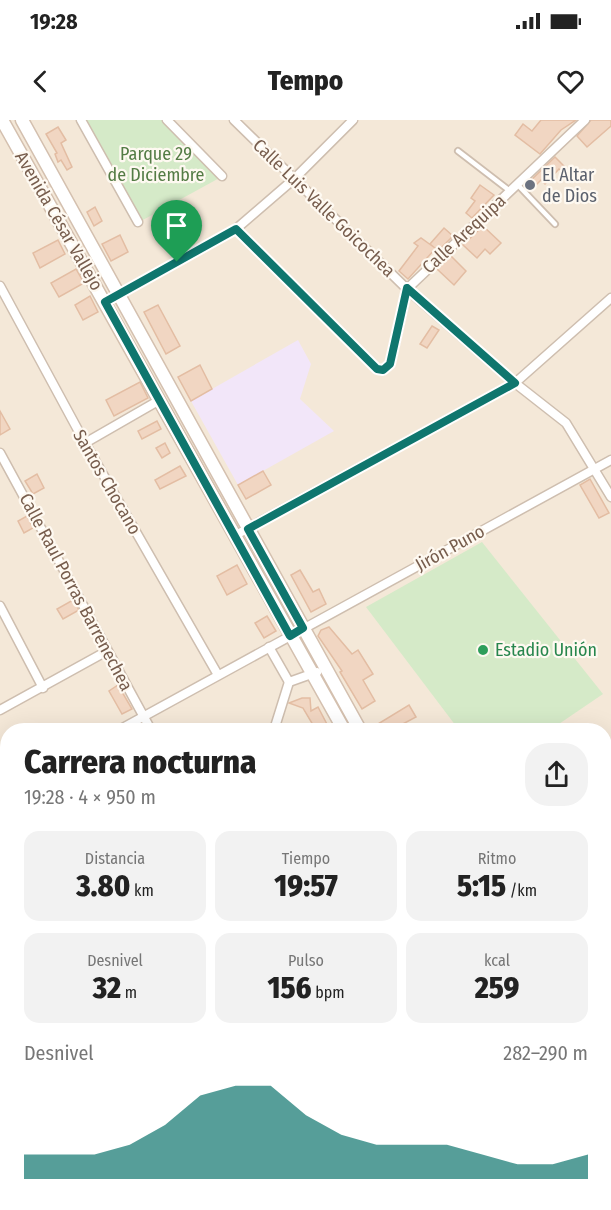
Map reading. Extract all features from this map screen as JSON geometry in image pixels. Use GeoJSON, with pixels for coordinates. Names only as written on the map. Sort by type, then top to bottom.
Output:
{"type":"FeatureCollection","features":[{"type":"Feature","properties":{"kind":"main road","name":"Avenida César Vallejo"},"geometry":{"type":"LineString","coordinates":[[2,120],[340,723]]}},
{"type":"Feature","properties":{"kind":"main road","name":"Avenida César Vallejo"},"geometry":{"type":"LineString","coordinates":[[22,120],[356,723]]}},
{"type":"Feature","properties":{"kind":"street"},"geometry":{"type":"LineString","coordinates":[[81,120],[138,222]]}},
{"type":"Feature","properties":{"kind":"street"},"geometry":{"type":"LineString","coordinates":[[168,120],[222,176]]}},
{"type":"Feature","properties":{"kind":"street"},"geometry":{"type":"LineString","coordinates":[[105,302],[236,229],[294,179],[353,120]]}},
{"type":"Feature","properties":{"kind":"street","name":"Calle Arequipa"},"geometry":{"type":"LineString","coordinates":[[236,229],[377,369],[383,370],[390,364],[407,288],[585,120]]}},
{"type":"Feature","properties":{"kind":"street","name":"Calle Luis Valle Goicochea"},"geometry":{"type":"LineString","coordinates":[[238,121],[294,179],[407,288],[515,383],[566,423],[611,497]]}},
{"type":"Feature","properties":{"kind":"street","name":"Santos Chocano"},"geometry":{"type":"LineString","coordinates":[[0,286],[85,443],[218,675]]}},
{"type":"Feature","properties":{"kind":"street"},"geometry":{"type":"LineString","coordinates":[[234,536],[515,383],[611,297]]}},
{"type":"Feature","properties":{"kind":"street"},"geometry":{"type":"LineString","coordinates":[[85,443],[158,401]]}},
{"type":"Feature","properties":{"kind":"street","name":"Calle Raul Porras Barrenechea"},"geometry":{"type":"LineString","coordinates":[[0,453],[147,723]]}},
{"type":"Feature","properties":{"kind":"street","name":"Jirón Puno"},"geometry":{"type":"LineString","coordinates":[[132,723],[611,460]]}},
{"type":"Feature","properties":{"kind":"street"},"geometry":{"type":"LineString","coordinates":[[0,606],[44,688]]}},
{"type":"Feature","properties":{"kind":"street"},"geometry":{"type":"LineString","coordinates":[[269,647],[289,682],[276,723]]}},
{"type":"Feature","properties":{"kind":"street"},"geometry":{"type":"LineString","coordinates":[[0,710],[44,688],[107,651]]}},
{"type":"Feature","properties":{"kind":"street"},"geometry":{"type":"LineString","coordinates":[[289,682],[312,675],[325,667]]}},
{"type":"Feature","properties":{"kind":"lane"},"geometry":{"type":"LineString","coordinates":[[458,151],[514,187],[555,224]]}},
{"type":"Feature","properties":{"kind":"shaded area"},"geometry":{"type":"Polygon","coordinates":[[[0,120],[611,120],[611,723],[0,723],[0,120]]]}},
{"type":"Feature","properties":{"kind":"shaded area"},"geometry":{"type":"Polygon","coordinates":[[[298,340],[311,364],[300,399],[334,431],[238,485],[191,401],[298,340]]]}},
{"type":"Feature","properties":{"kind":"green space","name":"Parque 29 de Diciembre"},"geometry":{"type":"Polygon","coordinates":[[[86,120],[168,120],[223,176],[141,221],[86,120]]]}},
{"type":"Feature","properties":{"kind":"green space","name":"Estadio Unión"},"geometry":{"type":"Polygon","coordinates":[[[482,542],[603,694],[560,723],[454,723],[366,607],[482,542]]]}},
{"type":"Feature","properties":{"kind":"building"},"geometry":{"type":"Polygon","coordinates":[[[541,120],[576,120],[561,130],[540,154],[515,135],[523,124],[532,131],[541,120]]]}},
{"type":"Feature","properties":{"kind":"building"},"geometry":{"type":"Polygon","coordinates":[[[591,120],[611,120],[611,126],[587,147],[577,136],[591,120]]]}},
{"type":"Feature","properties":{"kind":"building"},"geometry":{"type":"Polygon","coordinates":[[[58,127],[66,140],[61,143],[72,167],[67,170],[61,160],[58,162],[55,154],[57,153],[46,134],[58,127]]]}},
{"type":"Feature","properties":{"kind":"building"},"geometry":{"type":"Polygon","coordinates":[[[555,157],[566,168],[563,172],[559,169],[545,184],[541,180],[531,190],[526,185],[555,157]]]}},
{"type":"Feature","properties":{"kind":"building"},"geometry":{"type":"Polygon","coordinates":[[[480,185],[494,195],[472,218],[466,213],[475,201],[471,198],[480,185]]]}},
{"type":"Feature","properties":{"kind":"building"},"geometry":{"type":"Polygon","coordinates":[[[95,207],[102,221],[94,226],[87,212],[95,207]]]}},
{"type":"Feature","properties":{"kind":"building"},"geometry":{"type":"Polygon","coordinates":[[[483,226],[501,243],[490,254],[485,249],[477,258],[463,245],[483,226]]]}},
{"type":"Feature","properties":{"kind":"building"},"geometry":{"type":"Polygon","coordinates":[[[444,228],[453,236],[438,251],[436,248],[408,279],[399,271],[418,246],[414,243],[421,238],[435,248],[430,244],[444,228]]]}},
{"type":"Feature","properties":{"kind":"building"},"geometry":{"type":"Polygon","coordinates":[[[120,235],[128,252],[111,261],[102,244],[120,235]]]}},
{"type":"Feature","properties":{"kind":"building"},"geometry":{"type":"Polygon","coordinates":[[[58,240],[65,254],[40,268],[33,253],[58,240]]]}},
{"type":"Feature","properties":{"kind":"building"},"geometry":{"type":"Polygon","coordinates":[[[451,256],[466,271],[454,285],[437,269],[451,256]]]}},
{"type":"Feature","properties":{"kind":"building"},"geometry":{"type":"Polygon","coordinates":[[[76,269],[84,283],[59,297],[51,283],[76,269]]]}},
{"type":"Feature","properties":{"kind":"building"},"geometry":{"type":"Polygon","coordinates":[[[90,296],[98,312],[83,320],[75,305],[90,296]]]}},
{"type":"Feature","properties":{"kind":"building"},"geometry":{"type":"Polygon","coordinates":[[[158,305],[180,346],[166,354],[144,312],[158,305]]]}},
{"type":"Feature","properties":{"kind":"building"},"geometry":{"type":"Polygon","coordinates":[[[432,326],[439,330],[427,348],[420,344],[432,326]]]}},
{"type":"Feature","properties":{"kind":"building"},"geometry":{"type":"Polygon","coordinates":[[[200,365],[212,389],[191,401],[178,377],[200,365]]]}},
{"type":"Feature","properties":{"kind":"building"},"geometry":{"type":"Polygon","coordinates":[[[140,382],[148,398],[114,416],[106,400],[140,382]]]}},
{"type":"Feature","properties":{"kind":"building"},"geometry":{"type":"Polygon","coordinates":[[[0,411],[10,429],[0,435],[0,411]]]}},
{"type":"Feature","properties":{"kind":"building"},"geometry":{"type":"Polygon","coordinates":[[[157,421],[161,429],[142,439],[138,431],[157,421]]]}},
{"type":"Feature","properties":{"kind":"building"},"geometry":{"type":"Polygon","coordinates":[[[165,443],[170,453],[162,458],[156,448],[165,443]]]}},
{"type":"Feature","properties":{"kind":"building"},"geometry":{"type":"Polygon","coordinates":[[[180,466],[186,476],[160,489],[155,480],[180,466]]]}},
{"type":"Feature","properties":{"kind":"building"},"geometry":{"type":"Polygon","coordinates":[[[263,471],[271,485],[246,499],[238,485],[263,471]]]}},
{"type":"Feature","properties":{"kind":"building"},"geometry":{"type":"Polygon","coordinates":[[[37,474],[44,488],[33,494],[25,481],[37,474]]]}},
{"type":"Feature","properties":{"kind":"building"},"geometry":{"type":"Polygon","coordinates":[[[590,479],[609,513],[599,518],[580,485],[590,479]]]}},
{"type":"Feature","properties":{"kind":"building"},"geometry":{"type":"Polygon","coordinates":[[[27,516],[33,528],[24,533],[18,521],[27,516]]]}},
{"type":"Feature","properties":{"kind":"building"},"geometry":{"type":"Polygon","coordinates":[[[237,565],[247,584],[227,595],[217,576],[237,565]]]}},
{"type":"Feature","properties":{"kind":"building"},"geometry":{"type":"Polygon","coordinates":[[[300,570],[313,592],[319,589],[326,604],[311,612],[291,575],[300,570]]]}},
{"type":"Feature","properties":{"kind":"building"},"geometry":{"type":"Polygon","coordinates":[[[73,600],[79,610],[63,619],[57,609],[73,600]]]}},
{"type":"Feature","properties":{"kind":"building"},"geometry":{"type":"Polygon","coordinates":[[[267,616],[276,631],[264,638],[255,623],[267,616]]]}},
{"type":"Feature","properties":{"kind":"building"},"geometry":{"type":"Polygon","coordinates":[[[329,627],[352,654],[358,650],[373,674],[363,680],[375,701],[362,709],[340,672],[342,671],[318,636],[321,630],[329,627]]]}},
{"type":"Feature","properties":{"kind":"building"},"geometry":{"type":"Polygon","coordinates":[[[118,685],[132,709],[122,714],[109,691],[118,685]]]}},
{"type":"Feature","properties":{"kind":"building"},"geometry":{"type":"Polygon","coordinates":[[[302,698],[310,698],[311,711],[318,707],[326,723],[312,723],[303,708],[289,703],[302,698]]]}},
{"type":"Feature","properties":{"kind":"building"},"geometry":{"type":"Polygon","coordinates":[[[409,705],[416,717],[405,723],[379,723],[409,705]]]}},
{"type":"Feature","properties":{"kind":"place","name":"El Altar de Dios"},"geometry":{"type":"Point","coordinates":[530,185]}},
{"type":"Feature","properties":{"kind":"place","name":"Estadio Unión"},"geometry":{"type":"Point","coordinates":[483,650]}},
{"type":"Feature","properties":{"kind":"route"},"geometry":{"type":"LineString","coordinates":[[236,229],[377,369],[383,370],[390,364],[407,288],[515,383],[248,529],[303,628],[290,636],[105,302],[177,262],[236,229]]}}]}
